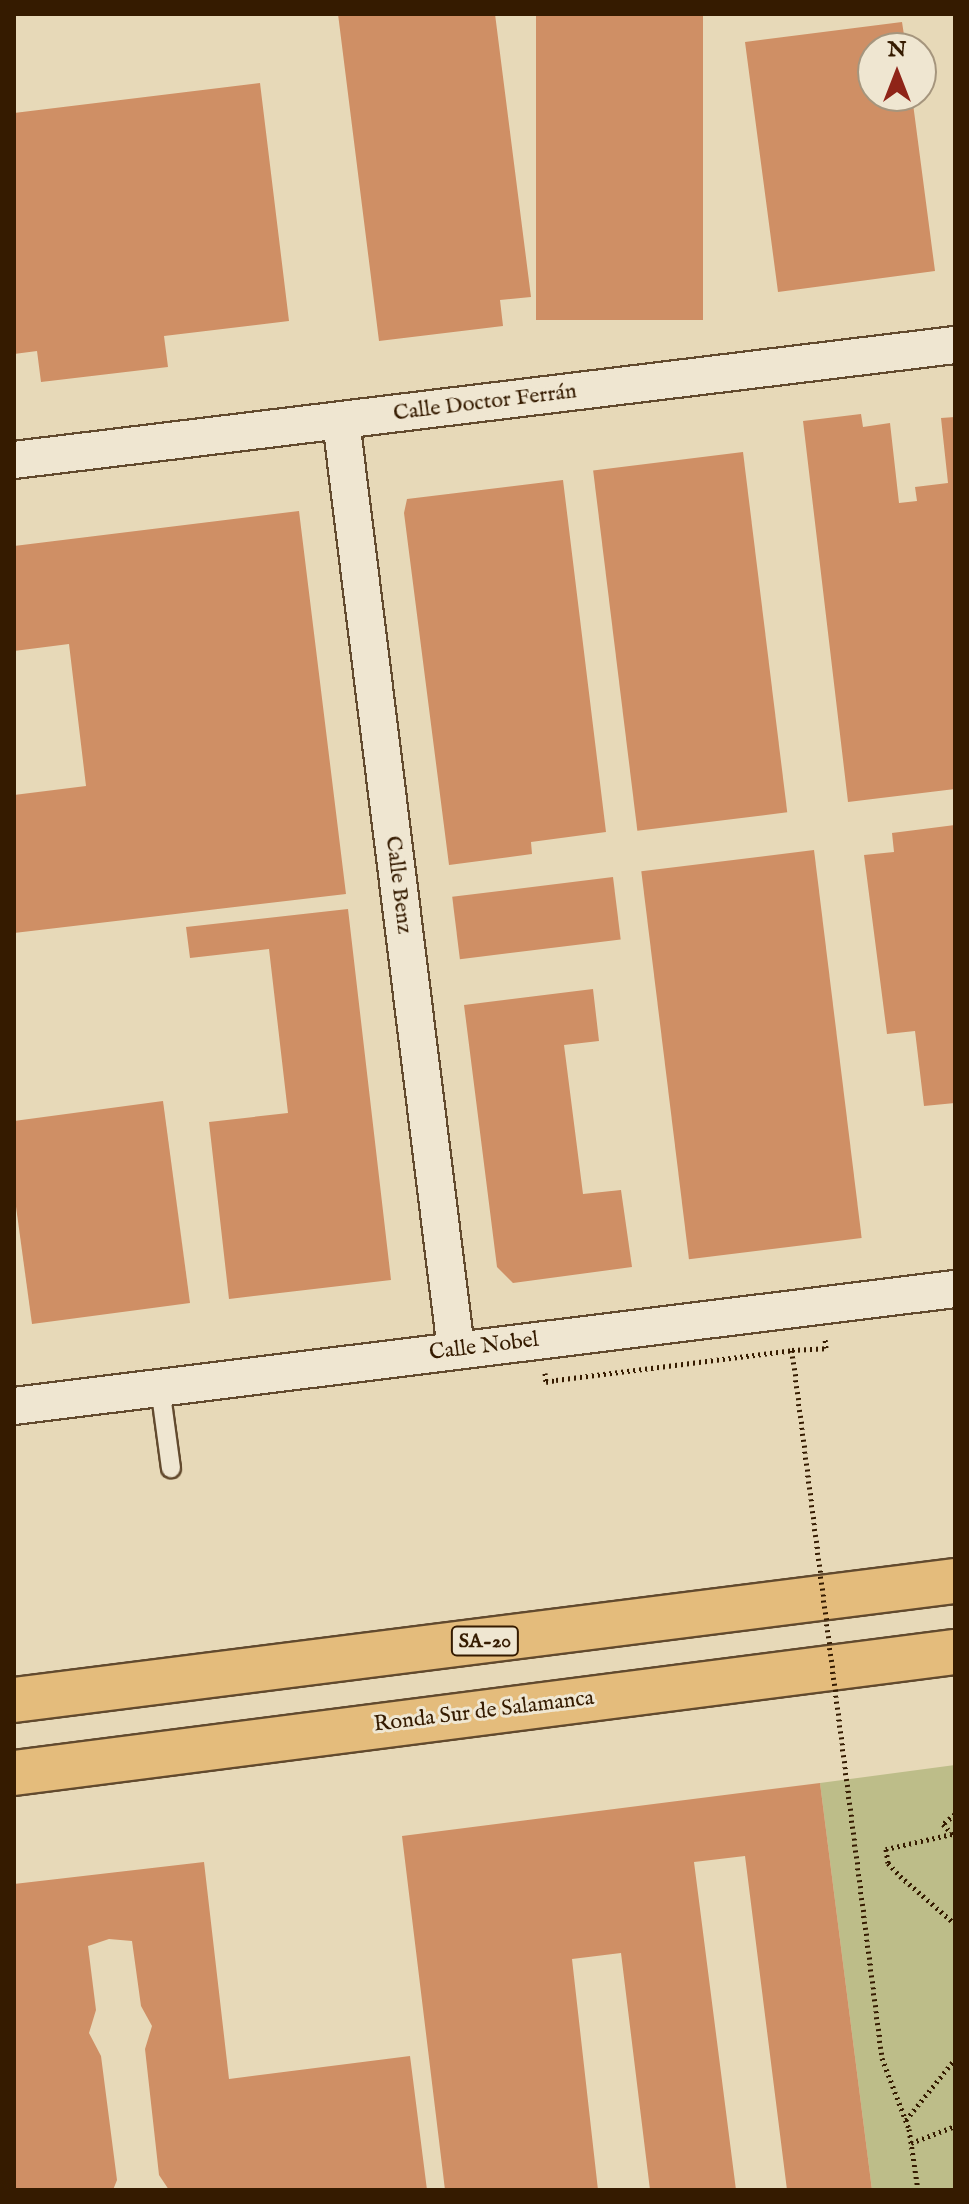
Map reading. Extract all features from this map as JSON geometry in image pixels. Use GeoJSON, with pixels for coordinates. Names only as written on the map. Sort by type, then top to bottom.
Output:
{"type":"FeatureCollection","features":[{"type":"Feature","properties":{"kind":"highway","name":"SA-20"},"geometry":{"type":"LineString","coordinates":[[14,1700],[955,1581]]}},
{"type":"Feature","properties":{"kind":"highway"},"geometry":{"type":"LineString","coordinates":[[14,1669],[167,1656],[460,1645]]}},
{"type":"Feature","properties":{"kind":"highway","name":"Ronda Sur de Salamanca"},"geometry":{"type":"LineString","coordinates":[[14,1773],[955,1652]]}},
{"type":"Feature","properties":{"kind":"highway"},"geometry":{"type":"LineString","coordinates":[[14,1803],[197,1777],[484,1712]]}},
{"type":"Feature","properties":{"kind":"street","name":"Calle Doctor Ferrán"},"geometry":{"type":"LineString","coordinates":[[14,460],[955,345]]}},
{"type":"Feature","properties":{"kind":"street","name":"Calle Benz"},"geometry":{"type":"LineString","coordinates":[[341,421],[456,1350]]}},
{"type":"Feature","properties":{"kind":"street","name":"Calle Nobel"},"geometry":{"type":"LineString","coordinates":[[14,1406],[955,1289]]}},
{"type":"Feature","properties":{"kind":"lane"},"geometry":{"type":"LineString","coordinates":[[160,1387],[171,1468]]}},
{"type":"Feature","properties":{"kind":"path"},"geometry":{"type":"LineString","coordinates":[[556,1380],[826,1348],[825,1330]]}},
{"type":"Feature","properties":{"kind":"path"},"geometry":{"type":"LineString","coordinates":[[792,1350],[882,2058],[906,2121],[918,2190]]}},
{"type":"Feature","properties":{"kind":"path"},"geometry":{"type":"LineString","coordinates":[[954,1836],[943,1824],[955,1814]]}},
{"type":"Feature","properties":{"kind":"path"},"geometry":{"type":"LineString","coordinates":[[954,1836],[886,1849],[888,1863],[955,1924]]}},
{"type":"Feature","properties":{"kind":"path"},"geometry":{"type":"LineString","coordinates":[[906,2121],[955,2059]]}},
{"type":"Feature","properties":{"kind":"path"},"geometry":{"type":"LineString","coordinates":[[911,2143],[955,2126]]}},
{"type":"Feature","properties":{"kind":"green space"},"geometry":{"type":"Polygon","coordinates":[[[955,1765],[955,2190],[872,2190],[820,1783],[955,1765]]]}},
{"type":"Feature","properties":{"kind":"building"},"geometry":{"type":"Polygon","coordinates":[[[338,14],[495,14],[531,297],[500,300],[503,326],[379,341],[338,14]]]}},
{"type":"Feature","properties":{"kind":"building"},"geometry":{"type":"Polygon","coordinates":[[[536,14],[703,14],[703,320],[536,320],[536,14]]]}},
{"type":"Feature","properties":{"kind":"building"},"geometry":{"type":"Polygon","coordinates":[[[902,22],[904,32],[857,32],[857,112],[914,112],[935,271],[778,292],[745,42],[902,22]]]}},
{"type":"Feature","properties":{"kind":"building"},"geometry":{"type":"Polygon","coordinates":[[[260,83],[289,321],[164,336],[168,367],[41,382],[37,351],[14,354],[14,113],[260,83]]]}},
{"type":"Feature","properties":{"kind":"building"},"geometry":{"type":"Polygon","coordinates":[[[861,414],[863,427],[890,423],[899,503],[917,501],[915,487],[948,483],[941,418],[955,417],[955,789],[848,802],[803,421],[861,414]]]}},
{"type":"Feature","properties":{"kind":"building"},"geometry":{"type":"Polygon","coordinates":[[[743,452],[787,812],[637,831],[593,470],[743,452]]]}},
{"type":"Feature","properties":{"kind":"building"},"geometry":{"type":"Polygon","coordinates":[[[563,480],[606,832],[531,842],[532,854],[449,865],[404,513],[407,499],[563,480]]]}},
{"type":"Feature","properties":{"kind":"building"},"geometry":{"type":"Polygon","coordinates":[[[299,511],[346,894],[14,933],[14,795],[86,786],[69,644],[14,651],[14,546],[299,511]]]}},
{"type":"Feature","properties":{"kind":"building"},"geometry":{"type":"Polygon","coordinates":[[[955,825],[955,1103],[924,1106],[915,1031],[887,1034],[864,855],[894,852],[892,833],[955,825]]]}},
{"type":"Feature","properties":{"kind":"building"},"geometry":{"type":"Polygon","coordinates":[[[814,850],[862,1238],[689,1259],[641,871],[814,850]]]}},
{"type":"Feature","properties":{"kind":"building"},"geometry":{"type":"Polygon","coordinates":[[[613,877],[621,940],[460,959],[452,897],[613,877]]]}},
{"type":"Feature","properties":{"kind":"building"},"geometry":{"type":"Polygon","coordinates":[[[348,909],[391,1280],[229,1299],[209,1122],[288,1113],[269,949],[190,958],[186,927],[348,909]]]}},
{"type":"Feature","properties":{"kind":"building"},"geometry":{"type":"Polygon","coordinates":[[[593,989],[599,1041],[564,1045],[583,1194],[621,1190],[632,1267],[513,1283],[497,1267],[464,1005],[593,989]]]}},
{"type":"Feature","properties":{"kind":"building"},"geometry":{"type":"Polygon","coordinates":[[[163,1101],[190,1303],[32,1324],[14,1192],[14,1121],[163,1101]]]}},
{"type":"Feature","properties":{"kind":"building"},"geometry":{"type":"Polygon","coordinates":[[[820,1783],[872,2190],[787,2190],[745,1856],[694,1862],[736,2190],[650,2190],[621,1953],[572,1959],[598,2190],[445,2190],[402,1836],[820,1783]]]}},
{"type":"Feature","properties":{"kind":"building"},"geometry":{"type":"Polygon","coordinates":[[[204,1862],[229,2079],[410,2056],[427,2190],[169,2190],[159,2175],[145,2049],[152,2026],[141,2006],[132,1941],[109,1939],[88,1946],[96,2010],[89,2033],[101,2056],[117,2180],[113,2190],[14,2190],[14,1884],[204,1862]]]}}]}
